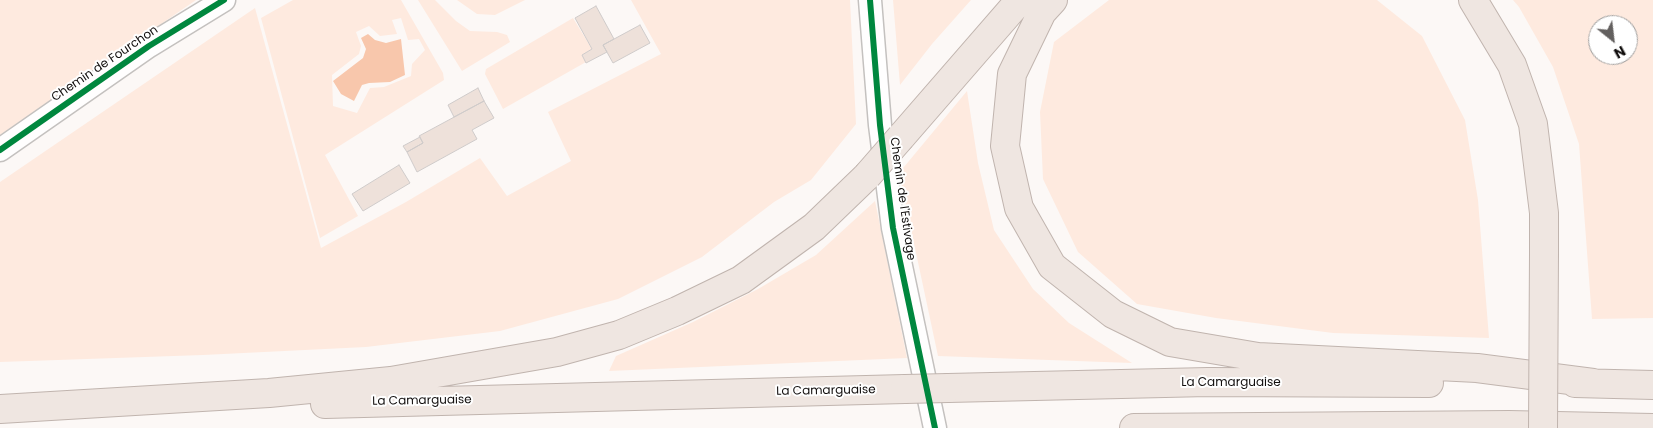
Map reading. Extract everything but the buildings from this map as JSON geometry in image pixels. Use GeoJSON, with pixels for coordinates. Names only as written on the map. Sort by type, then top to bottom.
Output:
{"type":"FeatureCollection","features":[{"type":"Feature","properties":{"kind":"highway"},"geometry":{"type":"LineString","coordinates":[[0,410],[269,393],[391,381],[557,352],[619,334],[660,318],[740,280],[814,228],[867,176],[1020,0]]}},
{"type":"Feature","properties":{"kind":"highway"},"geometry":{"type":"LineString","coordinates":[[1053,0],[1042,12],[1012,74],[1005,146],[1019,208],[1052,266],[1113,314],[1170,342],[1258,357],[1477,368],[1593,383]]}},
{"type":"Feature","properties":{"kind":"highway"},"geometry":{"type":"LineString","coordinates":[[1473,0],[1512,64],[1533,124],[1544,213],[1543,428]]}},
{"type":"Feature","properties":{"kind":"highway","name":"La Camarguaise"},"geometry":{"type":"LineString","coordinates":[[0,410],[1208,382],[1593,383],[1653,385]]}},
{"type":"Feature","properties":{"kind":"highway"},"geometry":{"type":"LineString","coordinates":[[1134,428],[1509,425],[1653,428]]}},
{"type":"Feature","properties":{"kind":"street","name":"Chemin de Fourchon"},"geometry":{"type":"LineString","coordinates":[[0,150],[148,46],[224,0]]}},
{"type":"Feature","properties":{"kind":"street","name":"Chemin de l'Estivage"},"geometry":{"type":"LineString","coordinates":[[870,0],[880,125],[893,228],[935,428]]}},
{"type":"Feature","properties":{"kind":"shaded area"},"geometry":{"type":"Polygon","coordinates":[[[0,0],[196,0],[0,135],[0,0]]]}},
{"type":"Feature","properties":{"kind":"shaded area"},"geometry":{"type":"Polygon","coordinates":[[[293,0],[401,0],[443,73],[444,80],[325,155],[358,216],[320,238],[261,18],[293,0]],[[401,18],[392,20],[397,34],[380,36],[369,26],[356,32],[361,46],[359,54],[332,75],[333,106],[357,113],[370,88],[384,87],[411,76],[412,64],[425,50],[419,39],[408,40],[401,18]]]}},
{"type":"Feature","properties":{"kind":"shaded area"},"geometry":{"type":"Polygon","coordinates":[[[418,0],[435,0],[456,21],[470,31],[497,32],[507,35],[510,42],[462,71],[418,0]]]}},
{"type":"Feature","properties":{"kind":"shaded area"},"geometry":{"type":"Polygon","coordinates":[[[457,0],[525,0],[495,15],[477,14],[457,0]]]}},
{"type":"Feature","properties":{"kind":"shaded area"},"geometry":{"type":"Polygon","coordinates":[[[631,0],[850,0],[856,124],[811,180],[774,202],[702,257],[618,299],[500,331],[366,347],[0,362],[0,182],[255,8],[321,248],[406,202],[480,158],[507,196],[571,161],[548,112],[661,54],[631,0]]]}},
{"type":"Feature","properties":{"kind":"shaded area"},"geometry":{"type":"Polygon","coordinates":[[[893,0],[971,0],[932,44],[900,85],[893,0]]]}},
{"type":"Feature","properties":{"kind":"shaded area"},"geometry":{"type":"Polygon","coordinates":[[[1109,0],[1377,0],[1422,36],[1465,120],[1478,200],[1489,338],[1333,333],[1216,318],[1137,304],[1078,252],[1043,179],[1040,112],[1054,42],[1109,0]]]}},
{"type":"Feature","properties":{"kind":"shaded area"},"geometry":{"type":"Polygon","coordinates":[[[1513,0],[1653,0],[1653,318],[1592,319],[1579,144],[1553,67],[1519,7],[1513,0]]]}},
{"type":"Feature","properties":{"kind":"shaded area"},"geometry":{"type":"Polygon","coordinates":[[[573,18],[592,49],[582,55],[586,62],[503,109],[485,74],[486,69],[573,18]]]}},
{"type":"Feature","properties":{"kind":"shaded area"},"geometry":{"type":"Polygon","coordinates":[[[368,34],[375,40],[386,43],[401,39],[405,75],[390,82],[362,85],[354,101],[341,94],[333,81],[363,58],[366,49],[361,38],[368,34]]]}},
{"type":"Feature","properties":{"kind":"shaded area"},"geometry":{"type":"Polygon","coordinates":[[[967,91],[978,163],[994,230],[1033,289],[1069,323],[1132,363],[938,356],[899,173],[967,91]]]}},
{"type":"Feature","properties":{"kind":"shaded area"},"geometry":{"type":"Polygon","coordinates":[[[875,201],[907,358],[609,371],[616,356],[693,322],[758,289],[816,255],[875,201]]]}},
{"type":"Feature","properties":{"kind":"cycle path"},"geometry":{"type":"LineString","coordinates":[[0,150],[149,46],[224,0]]}},
{"type":"Feature","properties":{"kind":"cycle path"},"geometry":{"type":"LineString","coordinates":[[870,0],[880,125],[893,228],[935,428]]}}]}
